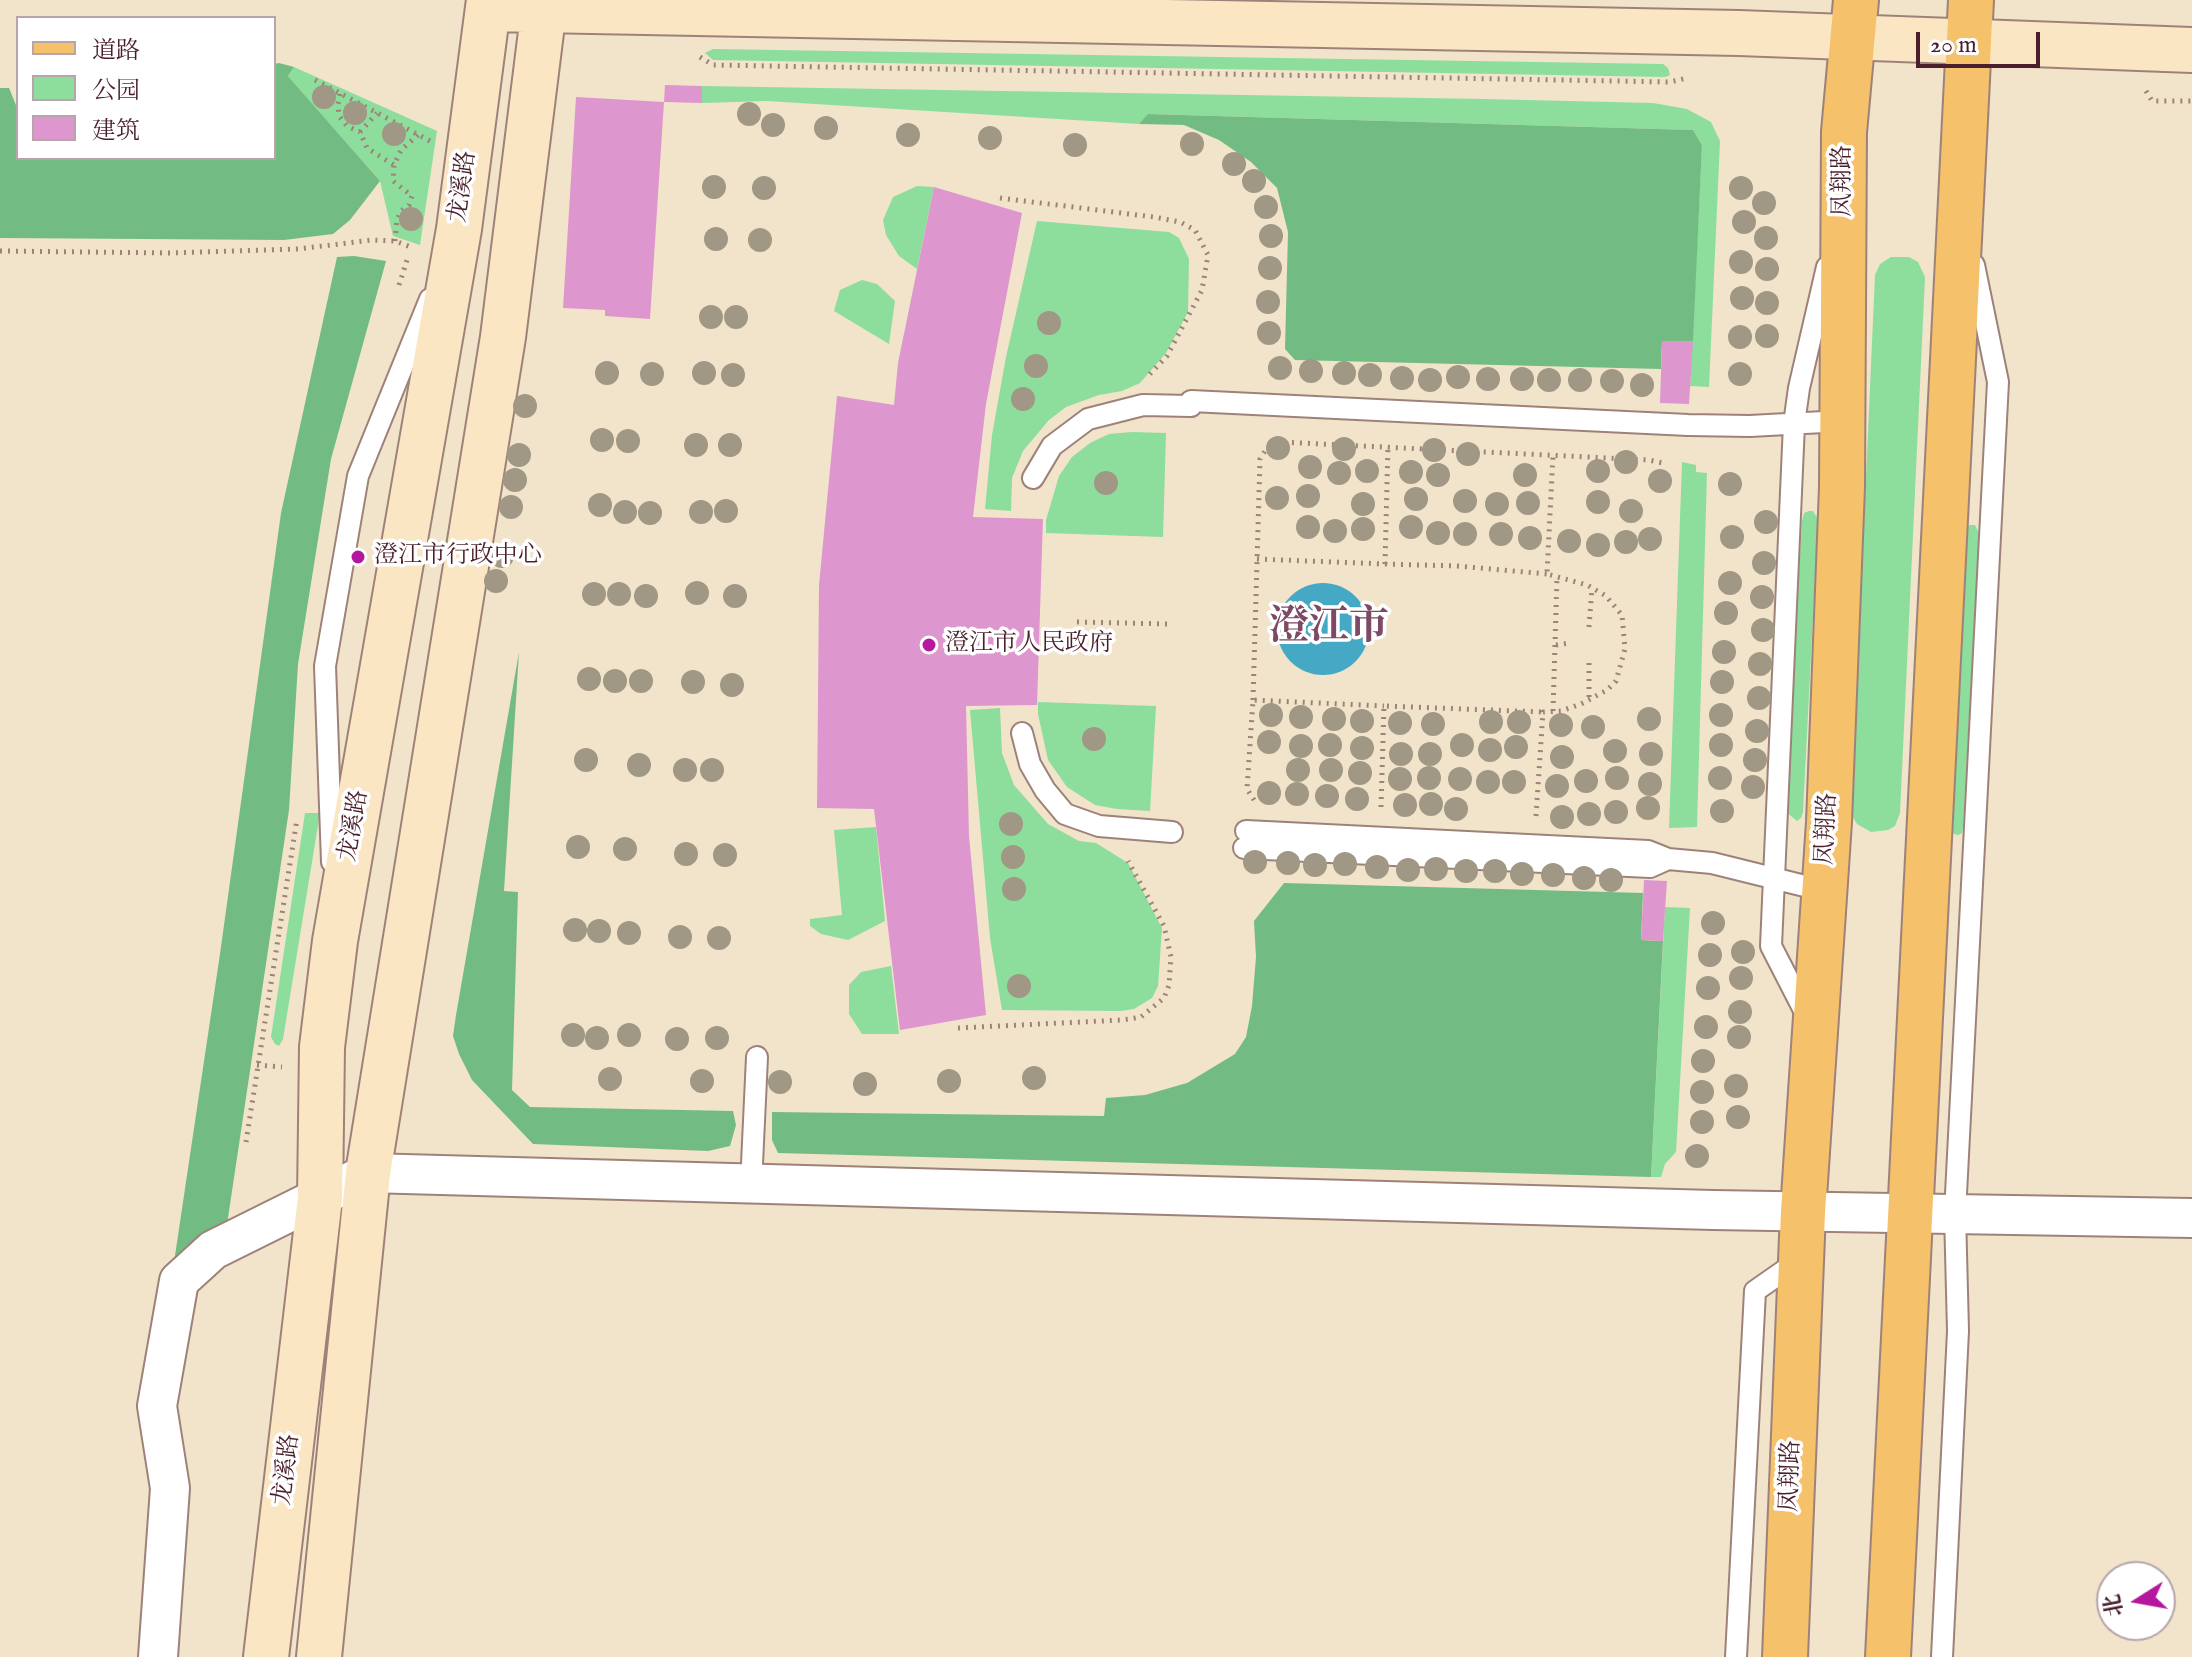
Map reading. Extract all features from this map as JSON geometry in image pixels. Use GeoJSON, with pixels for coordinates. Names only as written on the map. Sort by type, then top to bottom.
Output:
{"type":"FeatureCollection","features":[{"type":"Feature","properties":{"kind":"main road"},"geometry":{"type":"LineString","coordinates":[[488,5],[1720,33],[1855,19],[1970,21],[2192,50]]}},
{"type":"Feature","properties":{"kind":"main road","name":"龙溪路"},"geometry":{"type":"LineString","coordinates":[[266,1657],[320,1198],[322,1047],[335,941],[459,229],[488,5]]}},
{"type":"Feature","properties":{"kind":"main road","name":"龙溪路"},"geometry":{"type":"LineString","coordinates":[[319,1657],[368,1173],[503,337],[544,5]]}},
{"type":"Feature","properties":{"kind":"main road","name":"凤翔路"},"geometry":{"type":"LineString","coordinates":[[1785,1657],[1803,1212],[1825,891],[1842,421],[1844,132],[1855,19]]}},
{"type":"Feature","properties":{"kind":"main road"},"geometry":{"type":"LineString","coordinates":[[1888,1657],[1970,21]]}},
{"type":"Feature","properties":{"kind":"street"},"geometry":{"type":"LineString","coordinates":[[158,1657],[170,1488],[157,1406],[179,1281],[213,1250],[368,1173],[1803,1212],[2192,1218]]}},
{"type":"Feature","properties":{"kind":"lane"},"geometry":{"type":"LineString","coordinates":[[1815,1033],[1771,946],[1794,424],[1799,388],[1844,193]]}},
{"type":"Feature","properties":{"kind":"lane"},"geometry":{"type":"LineString","coordinates":[[1942,1657],[1958,1331],[1955,1213],[1998,382],[1960,200]]}},
{"type":"Feature","properties":{"kind":"lane"},"geometry":{"type":"LineString","coordinates":[[335,941],[325,666],[327,651],[358,476],[459,229]]}},
{"type":"Feature","properties":{"kind":"lane"},"geometry":{"type":"LineString","coordinates":[[1033,478],[1052,446],[1088,419],[1143,405],[1688,425],[1842,421]]}},
{"type":"Feature","properties":{"kind":"lane"},"geometry":{"type":"LineString","coordinates":[[1191,407],[1389,424],[1644,436],[1688,425]]}},
{"type":"Feature","properties":{"kind":"lane"},"geometry":{"type":"LineString","coordinates":[[1022,733],[1030,764],[1045,790],[1065,814],[1099,826],[1172,832]]}},
{"type":"Feature","properties":{"kind":"lane"},"geometry":{"type":"LineString","coordinates":[[1668,859],[1650,867],[1245,840],[1380,837],[1648,851],[1668,859],[1712,863],[1825,891]]}},
{"type":"Feature","properties":{"kind":"lane"},"geometry":{"type":"LineString","coordinates":[[751,1185],[757,1057]]}},
{"type":"Feature","properties":{"kind":"lane"},"geometry":{"type":"LineString","coordinates":[[1736,1657],[1755,1291],[1801,1258]]}},
{"type":"Feature","properties":{"kind":"path"},"geometry":{"type":"LineString","coordinates":[[690,51],[713,65],[1670,82],[1692,76],[1720,33]]}},
{"type":"Feature","properties":{"kind":"path"},"geometry":{"type":"LineString","coordinates":[[315,80],[431,142],[435,130]]}},
{"type":"Feature","properties":{"kind":"path"},"geometry":{"type":"LineString","coordinates":[[340,94],[339,116],[347,126],[360,132],[367,148],[394,165]]}},
{"type":"Feature","properties":{"kind":"path"},"geometry":{"type":"LineString","coordinates":[[360,132],[377,113]]}},
{"type":"Feature","properties":{"kind":"path"},"geometry":{"type":"LineString","coordinates":[[395,241],[397,220],[412,196],[393,181],[394,165],[408,141],[419,134]]}},
{"type":"Feature","properties":{"kind":"path"},"geometry":{"type":"LineString","coordinates":[[1000,198],[1154,217],[1180,222],[1195,230],[1208,255],[1202,290],[1167,356],[1116,411]]}},
{"type":"Feature","properties":{"kind":"path"},"geometry":{"type":"LineString","coordinates":[[0,251],[172,253],[298,249],[372,240],[395,241],[411,245],[397,291]]}},
{"type":"Feature","properties":{"kind":"path"},"geometry":{"type":"LineString","coordinates":[[1385,564],[1389,424]]}},
{"type":"Feature","properties":{"kind":"path"},"geometry":{"type":"LineString","coordinates":[[1547,574],[1554,432]]}},
{"type":"Feature","properties":{"kind":"path"},"geometry":{"type":"LineString","coordinates":[[1260,807],[1247,789],[1253,700],[1260,459],[1265,451],[1280,442],[1649,460],[1667,464]]}},
{"type":"Feature","properties":{"kind":"path"},"geometry":{"type":"LineString","coordinates":[[1253,700],[1553,711],[1589,702],[1607,690],[1616,681],[1625,649],[1622,615],[1606,596],[1592,587],[1547,574],[1257,559]]}},
{"type":"Feature","properties":{"kind":"path"},"geometry":{"type":"LineString","coordinates":[[1553,711],[1557,577]]}},
{"type":"Feature","properties":{"kind":"path"},"geometry":{"type":"LineString","coordinates":[[1589,627],[1592,587]]}},
{"type":"Feature","properties":{"kind":"path"},"geometry":{"type":"LineString","coordinates":[[1077,622],[1170,624]]}},
{"type":"Feature","properties":{"kind":"path"},"geometry":{"type":"LineString","coordinates":[[1556,645],[1570,643]]}},
{"type":"Feature","properties":{"kind":"path"},"geometry":{"type":"LineString","coordinates":[[1589,663],[1589,702]]}},
{"type":"Feature","properties":{"kind":"path"},"geometry":{"type":"LineString","coordinates":[[1380,837],[1384,706]]}},
{"type":"Feature","properties":{"kind":"path"},"geometry":{"type":"LineString","coordinates":[[1536,845],[1543,712]]}},
{"type":"Feature","properties":{"kind":"path"},"geometry":{"type":"LineString","coordinates":[[246,1142],[298,813]]}},
{"type":"Feature","properties":{"kind":"path"},"geometry":{"type":"LineString","coordinates":[[958,1028],[1122,1020],[1141,1017],[1164,998],[1169,985],[1171,957],[1164,926],[1129,861],[1099,826]]}},
{"type":"Feature","properties":{"kind":"path"},"geometry":{"type":"LineString","coordinates":[[257,1065],[282,1067]]}},
{"type":"Feature","properties":{"kind":"green space"},"geometry":{"type":"Polygon","coordinates":[[[713,49],[1663,64],[1670,75],[713,60],[705,53],[713,49]]]}},
{"type":"Feature","properties":{"kind":"green space"},"geometry":{"type":"Polygon","coordinates":[[[276,64],[294,67],[288,76],[380,181],[350,220],[333,234],[284,240],[0,238],[0,88],[9,88],[16,105],[16,160],[276,160],[276,64]]]}},
{"type":"Feature","properties":{"kind":"green space"},"geometry":{"type":"Polygon","coordinates":[[[294,67],[437,131],[420,245],[393,236],[380,181],[288,76],[294,67]]]}},
{"type":"Feature","properties":{"kind":"green space"},"geometry":{"type":"Polygon","coordinates":[[[702,86],[1484,99],[1653,103],[1687,109],[1711,122],[1720,141],[1709,387],[1690,386],[1702,145],[1693,130],[1149,114],[1139,124],[767,101],[702,103],[702,86]]]}},
{"type":"Feature","properties":{"kind":"green space"},"geometry":{"type":"Polygon","coordinates":[[[1148,114],[1693,130],[1702,145],[1693,341],[1662,341],[1661,369],[1295,360],[1285,349],[1288,232],[1277,188],[1251,162],[1219,140],[1184,125],[1139,124],[1148,114]]]}},
{"type":"Feature","properties":{"kind":"green space"},"geometry":{"type":"Polygon","coordinates":[[[917,186],[934,187],[917,269],[899,256],[886,235],[883,220],[893,197],[917,186]]]}},
{"type":"Feature","properties":{"kind":"green space"},"geometry":{"type":"Polygon","coordinates":[[[1037,221],[1169,232],[1179,238],[1189,259],[1188,312],[1166,353],[1140,383],[1066,407],[1049,420],[1023,451],[1012,478],[1011,511],[985,509],[992,435],[1006,357],[1037,221]]]}},
{"type":"Feature","properties":{"kind":"green space"},"geometry":{"type":"Polygon","coordinates":[[[337,257],[386,261],[331,459],[298,664],[289,810],[225,1238],[173,1269],[281,513],[337,257]]]}},
{"type":"Feature","properties":{"kind":"green space"},"geometry":{"type":"Polygon","coordinates":[[[1891,257],[1909,257],[1918,262],[1925,277],[1900,813],[1895,826],[1871,832],[1857,824],[1851,814],[1875,275],[1880,264],[1891,257]]]}},
{"type":"Feature","properties":{"kind":"green space"},"geometry":{"type":"Polygon","coordinates":[[[862,280],[877,284],[895,301],[889,344],[834,311],[840,290],[862,280]]]}},
{"type":"Feature","properties":{"kind":"green space"},"geometry":{"type":"Polygon","coordinates":[[[1166,433],[1163,537],[1046,533],[1046,520],[1059,476],[1072,457],[1109,434],[1166,433]]]}},
{"type":"Feature","properties":{"kind":"green space"},"geometry":{"type":"Polygon","coordinates":[[[1682,462],[1696,465],[1696,472],[1707,473],[1697,827],[1669,828],[1682,462]]]}},
{"type":"Feature","properties":{"kind":"green space"},"geometry":{"type":"Polygon","coordinates":[[[1813,511],[1818,519],[1803,812],[1797,821],[1785,811],[1802,521],[1804,513],[1813,511]]]}},
{"type":"Feature","properties":{"kind":"green space"},"geometry":{"type":"Polygon","coordinates":[[[1975,525],[1979,533],[1963,827],[1958,835],[1946,825],[1965,527],[1975,525]]]}},
{"type":"Feature","properties":{"kind":"green space"},"geometry":{"type":"Polygon","coordinates":[[[519,652],[504,891],[518,892],[512,1090],[530,1107],[733,1111],[736,1125],[730,1146],[708,1151],[533,1144],[472,1080],[459,1054],[453,1036],[456,1015],[519,652]]]}},
{"type":"Feature","properties":{"kind":"green space"},"geometry":{"type":"Polygon","coordinates":[[[1038,702],[1156,706],[1150,811],[1095,805],[1067,787],[1048,760],[1038,702]]]}},
{"type":"Feature","properties":{"kind":"green space"},"geometry":{"type":"Polygon","coordinates":[[[1000,708],[1002,753],[1014,785],[1048,824],[1079,841],[1096,843],[1128,863],[1162,928],[1158,986],[1152,998],[1134,1009],[1002,1010],[990,938],[970,710],[1000,708]]]}},
{"type":"Feature","properties":{"kind":"green space"},"geometry":{"type":"Polygon","coordinates":[[[305,813],[320,813],[283,1039],[279,1046],[271,1037],[305,813]]]}},
{"type":"Feature","properties":{"kind":"green space"},"geometry":{"type":"Polygon","coordinates":[[[876,827],[885,921],[848,940],[821,934],[810,926],[810,919],[842,915],[834,830],[876,827]]]}},
{"type":"Feature","properties":{"kind":"green space"},"geometry":{"type":"Polygon","coordinates":[[[1284,883],[1643,893],[1641,940],[1663,941],[1651,1177],[778,1153],[772,1140],[772,1112],[1104,1116],[1106,1098],[1145,1095],[1187,1083],[1235,1054],[1246,1037],[1256,957],[1254,921],[1284,883]]]}},
{"type":"Feature","properties":{"kind":"green space"},"geometry":{"type":"Polygon","coordinates":[[[1665,907],[1690,908],[1676,1152],[1665,1164],[1661,1177],[1651,1177],[1665,907]]]}},
{"type":"Feature","properties":{"kind":"green space"},"geometry":{"type":"Polygon","coordinates":[[[891,966],[899,1034],[862,1034],[849,1014],[849,985],[861,972],[891,966]]]}},
{"type":"Feature","properties":{"kind":"water"},"geometry":{"type":"Polygon","coordinates":[[[1323,583],[1341,586],[1356,596],[1366,611],[1369,629],[1366,647],[1356,662],[1341,672],[1323,675],[1305,672],[1290,662],[1280,647],[1277,629],[1280,611],[1290,596],[1305,586],[1323,583]]]}},
{"type":"Feature","properties":{"kind":"building"},"geometry":{"type":"Polygon","coordinates":[[[665,85],[702,86],[702,103],[664,102],[665,85]]]}},
{"type":"Feature","properties":{"kind":"building"},"geometry":{"type":"Polygon","coordinates":[[[576,97],[664,102],[650,319],[605,316],[605,310],[563,308],[576,97]]]}},
{"type":"Feature","properties":{"kind":"building","name":"澄江市人民政府"},"geometry":{"type":"Polygon","coordinates":[[[934,187],[1022,213],[986,404],[973,517],[1043,519],[1037,705],[966,706],[969,836],[986,1015],[900,1030],[874,809],[817,808],[819,585],[837,396],[894,405],[898,363],[934,187]]]}},
{"type":"Feature","properties":{"kind":"building"},"geometry":{"type":"Polygon","coordinates":[[[1662,341],[1693,341],[1689,404],[1660,403],[1662,341]]]}},
{"type":"Feature","properties":{"kind":"building"},"geometry":{"type":"Polygon","coordinates":[[[1644,880],[1667,881],[1663,941],[1641,940],[1644,880]]]}},
{"type":"Feature","properties":{"kind":"place","name":"澄江市行政中心"},"geometry":{"type":"Point","coordinates":[358,557]}},
{"type":"Feature","properties":{"kind":"place","name":"澄江市人民政府"},"geometry":{"type":"Point","coordinates":[929,645]}},
{"type":"Feature","properties":{"kind":"district","name":"澄江市"},"geometry":{"type":"Point","coordinates":[1329,630]}}]}
